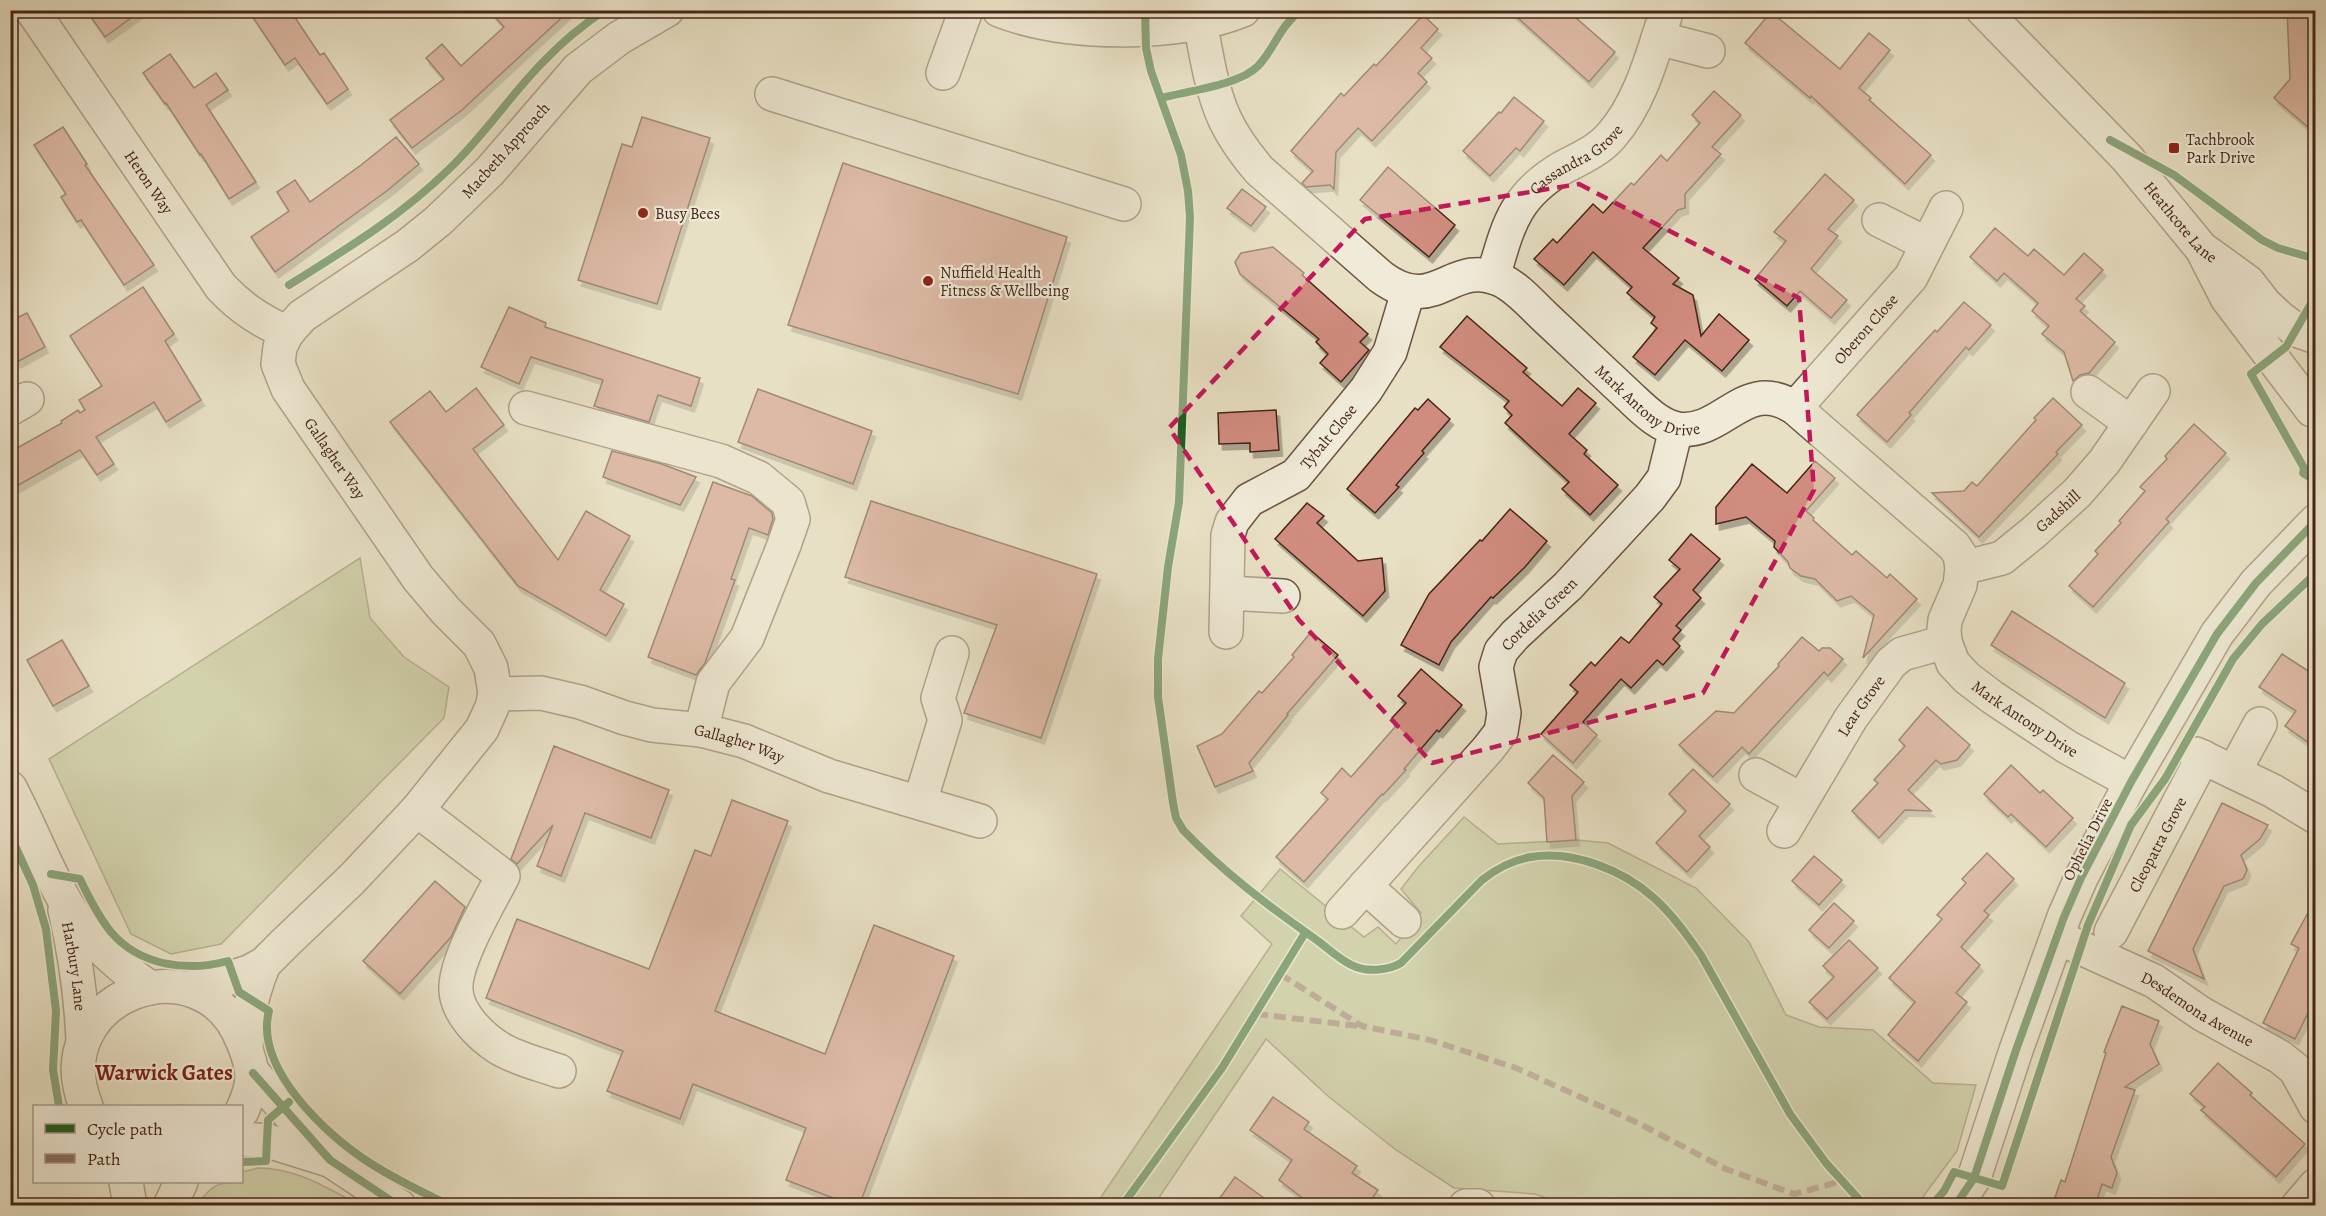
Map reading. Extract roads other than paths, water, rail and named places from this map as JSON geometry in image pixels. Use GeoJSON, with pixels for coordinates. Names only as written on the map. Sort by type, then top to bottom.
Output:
{"type":"FeatureCollection","features":[{"type":"Feature","properties":{"kind":"street","name":"Heron Way"},"geometry":{"type":"LineString","coordinates":[[32,10],[221,287],[237,305],[287,333]]}},
{"type":"Feature","properties":{"kind":"street","name":"Macbeth Approach"},"geometry":{"type":"LineString","coordinates":[[287,333],[302,316],[407,246],[438,221],[490,171],[578,69],[619,38],[667,10]]}},
{"type":"Feature","properties":{"kind":"street"},"geometry":{"type":"LineString","coordinates":[[943,73],[966,10]]}},
{"type":"Feature","properties":{"kind":"street"},"geometry":{"type":"LineString","coordinates":[[999,10],[1034,21],[1089,29],[1160,28],[1200,22],[1243,10]]}},
{"type":"Feature","properties":{"kind":"street","name":"Heathcote Lane"},"geometry":{"type":"LineString","coordinates":[[1983,10],[2127,158],[2201,248],[2248,282],[2265,304],[2280,318],[2296,330],[2316,337]]}},
{"type":"Feature","properties":{"kind":"street"},"geometry":{"type":"LineString","coordinates":[[1200,22],[1212,82],[1221,111],[1245,153],[1258,170],[1394,286],[1408,292],[1431,291],[1471,274],[1493,277]]}},
{"type":"Feature","properties":{"kind":"street","name":"Cassandra Grove"},"geometry":{"type":"LineString","coordinates":[[1493,277],[1508,225],[1529,192],[1546,177],[1599,147],[1623,122],[1634,102],[1662,24],[1708,51]]}},
{"type":"Feature","properties":{"kind":"street"},"geometry":{"type":"LineString","coordinates":[[771,94],[1124,204]]}},
{"type":"Feature","properties":{"kind":"street","name":"Oberon Close"},"geometry":{"type":"LineString","coordinates":[[1795,408],[1911,277],[1946,208]]}},
{"type":"Feature","properties":{"kind":"street"},"geometry":{"type":"LineString","coordinates":[[1879,220],[1928,244]]}},
{"type":"Feature","properties":{"kind":"street"},"geometry":{"type":"LineString","coordinates":[[2201,248],[2227,298],[2314,415]]}},
{"type":"Feature","properties":{"kind":"street","name":"Mark Antony Drive"},"geometry":{"type":"LineString","coordinates":[[1493,277],[1510,285],[1524,297],[1641,407],[1662,423],[1676,429],[1696,429],[1755,398],[1772,398],[1795,408],[1954,546],[1960,555],[1962,568]]}},
{"type":"Feature","properties":{"kind":"street","name":"Tybalt Close"},"geometry":{"type":"LineString","coordinates":[[1226,632],[1228,536],[1232,522],[1249,500],[1296,475],[1366,390],[1390,352],[1408,292]]}},
{"type":"Feature","properties":{"kind":"street","name":"Gallagher Way"},"geometry":{"type":"LineString","coordinates":[[287,333],[280,348],[278,364],[288,389],[418,578],[446,611],[479,644],[491,668],[495,693],[541,693],[580,702],[652,725],[701,730],[744,741],[829,776],[980,821]]}},
{"type":"Feature","properties":{"kind":"street"},"geometry":{"type":"LineString","coordinates":[[2314,415],[2312,390],[2316,376]]}},
{"type":"Feature","properties":{"kind":"street","name":"Gadshill"},"geometry":{"type":"LineString","coordinates":[[1962,568],[2002,558],[2077,493],[2104,462],[2154,391]]}},
{"type":"Feature","properties":{"kind":"street"},"geometry":{"type":"LineString","coordinates":[[2088,392],[2131,423]]}},
{"type":"Feature","properties":{"kind":"street"},"geometry":{"type":"LineString","coordinates":[[526,408],[721,461],[759,478],[788,502],[793,519],[784,545],[747,638],[713,684],[701,730]]}},
{"type":"Feature","properties":{"kind":"street","name":"Cordelia Green"},"geometry":{"type":"LineString","coordinates":[[1342,912],[1501,732],[1504,713],[1496,667],[1501,651],[1568,586],[1650,497],[1664,478],[1676,429]]}},
{"type":"Feature","properties":{"kind":"street","name":"Ophelia Drive"},"geometry":{"type":"LineString","coordinates":[[1955,1206],[1975,1192],[2016,1050],[2056,936],[2081,878],[2131,782],[2217,634],[2256,583],[2315,520]]}},
{"type":"Feature","properties":{"kind":"street"},"geometry":{"type":"LineString","coordinates":[[1945,642],[1945,620],[1955,599],[1962,568]]}},
{"type":"Feature","properties":{"kind":"street"},"geometry":{"type":"LineString","coordinates":[[1228,593],[1283,596]]}},
{"type":"Feature","properties":{"kind":"street","name":"Mark Antony Drive"},"geometry":{"type":"LineString","coordinates":[[1945,642],[1953,663],[1992,697],[2067,747],[2131,782]]}},
{"type":"Feature","properties":{"kind":"street","name":"Lear Grove"},"geometry":{"type":"LineString","coordinates":[[1784,831],[1851,718],[1891,663],[1902,654],[1945,642]]}},
{"type":"Feature","properties":{"kind":"street"},"geometry":{"type":"LineString","coordinates":[[920,802],[945,720],[938,698],[952,653]]}},
{"type":"Feature","properties":{"kind":"street"},"geometry":{"type":"LineString","coordinates":[[83,1040],[97,1017],[112,1003],[150,988],[161,986],[187,988],[223,981],[264,964],[352,879],[417,810],[482,729],[492,707],[495,693]]}},
{"type":"Feature","properties":{"kind":"street"},"geometry":{"type":"LineString","coordinates":[[2234,772],[2260,724]]}},
{"type":"Feature","properties":{"kind":"street","name":"Cleopatra Grove"},"geometry":{"type":"LineString","coordinates":[[2111,932],[2200,755],[2273,791],[2316,817]]}},
{"type":"Feature","properties":{"kind":"street"},"geometry":{"type":"LineString","coordinates":[[1756,775],[1802,800]]}},
{"type":"Feature","properties":{"kind":"street","name":"Harbury Lane"},"geometry":{"type":"LineString","coordinates":[[10,788],[61,894],[102,949],[122,968],[150,988]]}},
{"type":"Feature","properties":{"kind":"street"},"geometry":{"type":"LineString","coordinates":[[417,810],[503,876],[459,970],[456,991],[462,1012],[476,1029],[498,1048],[559,1071]]}},
{"type":"Feature","properties":{"kind":"street"},"geometry":{"type":"LineString","coordinates":[[1365,886],[1404,921]]}},
{"type":"Feature","properties":{"kind":"street","name":"Harbury Lane"},"geometry":{"type":"LineString","coordinates":[[61,894],[74,947],[81,1003],[83,1040],[78,1082],[85,1105]]}},
{"type":"Feature","properties":{"kind":"street","name":"Desdemona Avenue"},"geometry":{"type":"LineString","coordinates":[[2056,936],[2154,981],[2202,1014],[2280,1057],[2311,1086]]}},
{"type":"Feature","properties":{"kind":"street"},"geometry":{"type":"LineString","coordinates":[[243,1108],[252,1084],[247,1026],[258,978],[264,964]]}},
{"type":"Feature","properties":{"kind":"street"},"geometry":{"type":"LineString","coordinates":[[187,988],[201,994],[224,1011],[234,1023],[249,1060],[330,1160]]}},
{"type":"Feature","properties":{"kind":"street"},"geometry":{"type":"LineString","coordinates":[[243,1139],[268,1141],[330,1160],[399,1206]]}},
{"type":"Feature","properties":{"kind":"street"},"geometry":{"type":"LineString","coordinates":[[126,1183],[130,1206]]}},
{"type":"Feature","properties":{"kind":"street"},"geometry":{"type":"LineString","coordinates":[[170,1206],[181,1183]]}},
{"type":"Feature","properties":{"kind":"street"},"geometry":{"type":"LineString","coordinates":[[2298,1206],[2316,1185]]}},
{"type":"Feature","properties":{"kind":"street"},"geometry":{"type":"LineString","coordinates":[[1466,1206],[1478,1206]]}},
{"type":"Feature","properties":{"kind":"place","name":"Tachbrook Park Drive"},"geometry":{"type":"Point","coordinates":[2174,148]}},
{"type":"Feature","properties":{"kind":"place","name":"Busy Bees"},"geometry":{"type":"Point","coordinates":[643,213]}},
{"type":"Feature","properties":{"kind":"place","name":"Nuffield Health Fitness & Wellbeing"},"geometry":{"type":"Point","coordinates":[928,281]}},
{"type":"Feature","properties":{"kind":"district","name":"Warwick Gates"},"geometry":{"type":"Point","coordinates":[164,1072]}}]}
